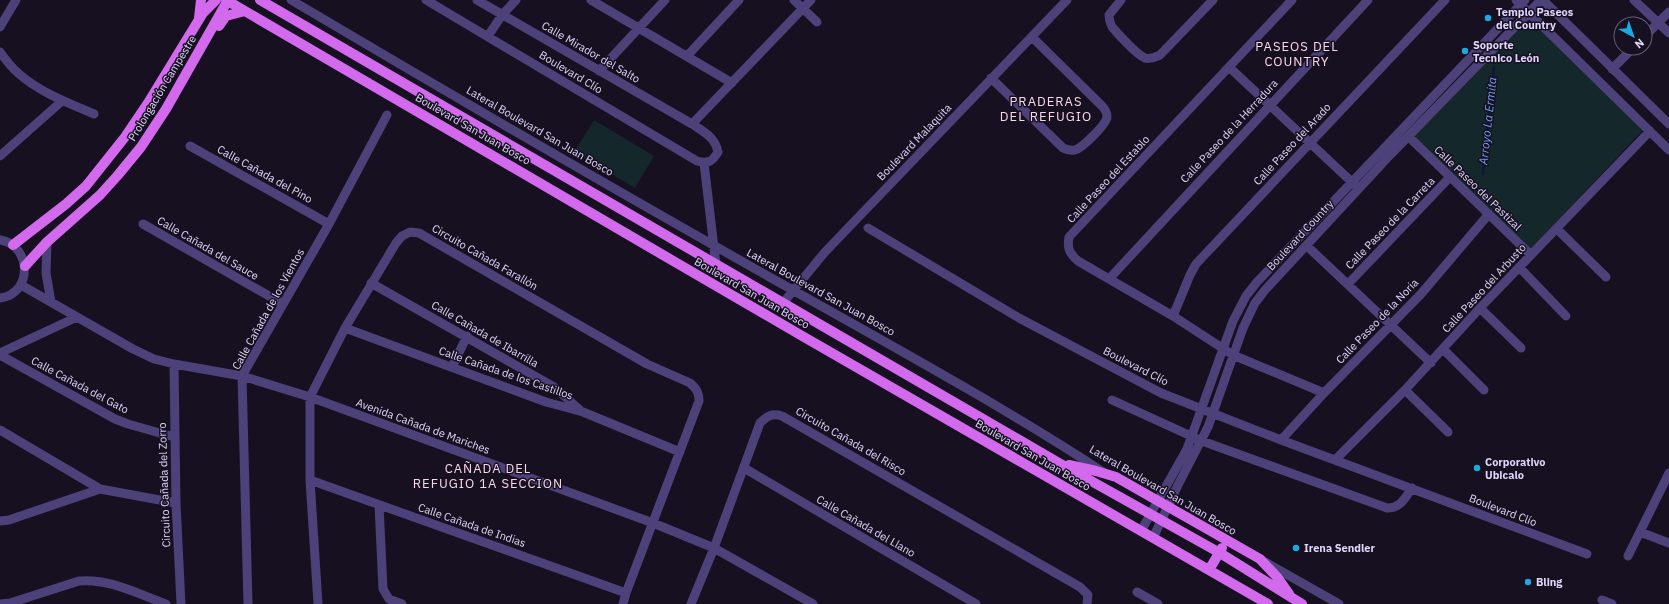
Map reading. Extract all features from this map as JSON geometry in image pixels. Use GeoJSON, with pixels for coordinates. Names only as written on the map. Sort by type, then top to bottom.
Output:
{"type":"FeatureCollection","features":[{"type":"Feature","properties":{"kind":"main road"},"geometry":{"type":"LineString","coordinates":[[198,22],[201,0]]}},
{"type":"Feature","properties":{"kind":"main road","name":"Prolongación Campestre"},"geometry":{"type":"LineString","coordinates":[[12,245],[66,204],[86,186],[125,137],[206,9],[216,0]]}},
{"type":"Feature","properties":{"kind":"main road","name":"Prolongación Campestre"},"geometry":{"type":"LineString","coordinates":[[25,266],[47,242],[100,195],[132,158],[154,128],[227,0]]}},
{"type":"Feature","properties":{"kind":"main road","name":"Boulevard San Juan Bosco"},"geometry":{"type":"LineString","coordinates":[[227,0],[675,262],[1268,604]]}},
{"type":"Feature","properties":{"kind":"main road"},"geometry":{"type":"LineString","coordinates":[[259,20],[255,9],[265,2]]}},
{"type":"Feature","properties":{"kind":"main road","name":"Boulevard San Juan Bosco"},"geometry":{"type":"LineString","coordinates":[[265,2],[684,247],[1059,463],[1220,553],[1302,604]]}},
{"type":"Feature","properties":{"kind":"main road"},"geometry":{"type":"LineString","coordinates":[[198,53],[207,46],[226,16],[245,11]]}},
{"type":"Feature","properties":{"kind":"main road"},"geometry":{"type":"LineString","coordinates":[[675,262],[684,247]]}},
{"type":"Feature","properties":{"kind":"main road"},"geometry":{"type":"LineString","coordinates":[[1059,463],[1106,474]]}},
{"type":"Feature","properties":{"kind":"main road","name":"Lateral Boulevard San Juan Bosco"},"geometry":{"type":"LineString","coordinates":[[1106,474],[1116,477],[1260,560]]}},
{"type":"Feature","properties":{"kind":"main road"},"geometry":{"type":"LineString","coordinates":[[1209,570],[1226,540]]}},
{"type":"Feature","properties":{"kind":"main road"},"geometry":{"type":"LineString","coordinates":[[1260,560],[1276,577],[1292,598]]}},
{"type":"Feature","properties":{"kind":"street"},"geometry":{"type":"LineString","coordinates":[[0,27],[16,0]]}},
{"type":"Feature","properties":{"kind":"street","name":"Lateral Boulevard San Juan Bosco"},"geometry":{"type":"LineString","coordinates":[[291,0],[714,245],[904,352],[1056,441],[1106,474]]}},
{"type":"Feature","properties":{"kind":"street","name":"Boulevard Clío"},"geometry":{"type":"LineString","coordinates":[[426,0],[697,161],[704,163]]}},
{"type":"Feature","properties":{"kind":"street","name":"Calle Mirador del Salto"},"geometry":{"type":"LineString","coordinates":[[478,0],[692,124],[712,138],[717,145],[718,152],[713,160],[704,163]]}},
{"type":"Feature","properties":{"kind":"street"},"geometry":{"type":"LineString","coordinates":[[488,36],[502,15],[516,0]]}},
{"type":"Feature","properties":{"kind":"street"},"geometry":{"type":"LineString","coordinates":[[592,0],[732,83]]}},
{"type":"Feature","properties":{"kind":"street"},"geometry":{"type":"LineString","coordinates":[[599,71],[665,0]]}},
{"type":"Feature","properties":{"kind":"street"},"geometry":{"type":"LineString","coordinates":[[687,56],[739,0]]}},
{"type":"Feature","properties":{"kind":"street"},"geometry":{"type":"LineString","coordinates":[[794,0],[817,22]]}},
{"type":"Feature","properties":{"kind":"street"},"geometry":{"type":"LineString","coordinates":[[692,124],[810,0]]}},
{"type":"Feature","properties":{"kind":"street","name":"Boulevard Malaquita"},"geometry":{"type":"LineString","coordinates":[[782,303],[825,252],[1066,0]]}},
{"type":"Feature","properties":{"kind":"street"},"geometry":{"type":"LineString","coordinates":[[1121,0],[1109,15],[1113,27],[1140,54],[1145,58],[1153,59],[1160,55],[1213,0]]}},
{"type":"Feature","properties":{"kind":"street","name":"Calle Paseo del Establo"},"geometry":{"type":"LineString","coordinates":[[1292,0],[1069,237],[1067,246],[1071,254],[1078,261],[1173,316],[1223,347],[1233,355],[1324,393]]}},
{"type":"Feature","properties":{"kind":"street","name":"Calle Paseo de la Herradura"},"geometry":{"type":"LineString","coordinates":[[1109,279],[1368,0]]}},
{"type":"Feature","properties":{"kind":"street","name":"Calle Paseo del Arado"},"geometry":{"type":"LineString","coordinates":[[1173,316],[1196,264],[1445,0]]}},
{"type":"Feature","properties":{"kind":"street"},"geometry":{"type":"LineString","coordinates":[[1542,0],[1669,124]]}},
{"type":"Feature","properties":{"kind":"street","name":"Boulevard Country"},"geometry":{"type":"LineString","coordinates":[[1153,538],[1178,485],[1202,441],[1243,328],[1255,303],[1265,290],[1359,189],[1542,0]]}},
{"type":"Feature","properties":{"kind":"street"},"geometry":{"type":"LineString","coordinates":[[1634,0],[1669,33]]}},
{"type":"Feature","properties":{"kind":"street"},"geometry":{"type":"LineString","coordinates":[[1521,2],[1529,13],[1669,150]]}},
{"type":"Feature","properties":{"kind":"street","name":"Boulevard Country"},"geometry":{"type":"LineString","coordinates":[[1141,531],[1187,449],[1233,321],[1246,296],[1257,282],[1521,2]]}},
{"type":"Feature","properties":{"kind":"street"},"geometry":{"type":"LineString","coordinates":[[1653,28],[1669,12]]}},
{"type":"Feature","properties":{"kind":"street"},"geometry":{"type":"LineString","coordinates":[[991,78],[1063,148],[1068,151],[1075,150],[1082,146],[1104,125],[1107,117],[1106,111],[1102,106],[1032,37]]}},
{"type":"Feature","properties":{"kind":"street"},"geometry":{"type":"LineString","coordinates":[[0,52],[17,73],[29,82],[62,101],[94,114]]}},
{"type":"Feature","properties":{"kind":"street"},"geometry":{"type":"LineString","coordinates":[[1612,69],[1625,56]]}},
{"type":"Feature","properties":{"kind":"street"},"geometry":{"type":"LineString","coordinates":[[0,68],[8,62]]}},
{"type":"Feature","properties":{"kind":"street"},"geometry":{"type":"LineString","coordinates":[[1230,67],[1359,189]]}},
{"type":"Feature","properties":{"kind":"street"},"geometry":{"type":"LineString","coordinates":[[0,156],[62,101]]}},
{"type":"Feature","properties":{"kind":"street","name":"Calle Cañada de los Vientos"},"geometry":{"type":"LineString","coordinates":[[248,604],[242,376],[329,224],[387,115]]}},
{"type":"Feature","properties":{"kind":"street","name":"Calle Paseo del Arbusto"},"geometry":{"type":"LineString","coordinates":[[1335,460],[1431,363],[1480,308],[1650,132]]}},
{"type":"Feature","properties":{"kind":"street","name":"Calle Paseo del Pastizal"},"geometry":{"type":"LineString","coordinates":[[1409,137],[1449,178],[1531,255]]}},
{"type":"Feature","properties":{"kind":"street","name":"Calle Cañada del Pino"},"geometry":{"type":"LineString","coordinates":[[190,146],[329,224]]}},
{"type":"Feature","properties":{"kind":"street"},"geometry":{"type":"LineString","coordinates":[[704,163],[716,265]]}},
{"type":"Feature","properties":{"kind":"street","name":"Calle Paseo de la Carreta"},"geometry":{"type":"LineString","coordinates":[[1348,284],[1449,178]]}},
{"type":"Feature","properties":{"kind":"street","name":"Calle Paseo de la Noria"},"geometry":{"type":"LineString","coordinates":[[1281,440],[1324,393],[1421,294],[1488,215]]}},
{"type":"Feature","properties":{"kind":"street","name":"Calle Cañada del Sauce"},"geometry":{"type":"LineString","coordinates":[[143,224],[282,304]]}},
{"type":"Feature","properties":{"kind":"street","name":"Boulevard Clío"},"geometry":{"type":"LineString","coordinates":[[868,228],[1019,318],[1161,393],[1281,440],[1587,554]]}},
{"type":"Feature","properties":{"kind":"street"},"geometry":{"type":"LineString","coordinates":[[1557,229],[1606,277]]}},
{"type":"Feature","properties":{"kind":"street","name":"Circuito Cañada Farallón"},"geometry":{"type":"LineString","coordinates":[[318,604],[310,480],[310,397],[345,328],[371,283],[402,236],[410,232],[419,233],[647,364],[690,383],[696,388],[699,394],[699,401],[626,592],[623,604]]}},
{"type":"Feature","properties":{"kind":"street"},"geometry":{"type":"LineString","coordinates":[[0,240],[12,245],[21,254],[25,266],[25,272],[21,285],[14,293],[0,298]]}},
{"type":"Feature","properties":{"kind":"street"},"geometry":{"type":"LineString","coordinates":[[47,242],[46,273],[51,302]]}},
{"type":"Feature","properties":{"kind":"street"},"geometry":{"type":"LineString","coordinates":[[1307,246],[1431,363]]}},
{"type":"Feature","properties":{"kind":"street"},"geometry":{"type":"LineString","coordinates":[[1519,267],[1566,316]]}},
{"type":"Feature","properties":{"kind":"street","name":"Calle Cañada de Ibarrilla"},"geometry":{"type":"LineString","coordinates":[[371,283],[467,336],[554,387],[583,412]]}},
{"type":"Feature","properties":{"kind":"street","name":"Avenida Cañada de Mariches"},"geometry":{"type":"LineString","coordinates":[[21,285],[133,349],[154,359],[242,376],[310,397],[653,523],[714,548],[813,604]]}},
{"type":"Feature","properties":{"kind":"street"},"geometry":{"type":"LineString","coordinates":[[1480,308],[1521,348]]}},
{"type":"Feature","properties":{"kind":"street"},"geometry":{"type":"LineString","coordinates":[[0,354],[77,317]]}},
{"type":"Feature","properties":{"kind":"street","name":"Calle Cañada de los Castillos"},"geometry":{"type":"LineString","coordinates":[[345,328],[546,402],[583,412],[680,452]]}},
{"type":"Feature","properties":{"kind":"street"},"geometry":{"type":"LineString","coordinates":[[452,367],[467,336]]}},
{"type":"Feature","properties":{"kind":"street"},"geometry":{"type":"LineString","coordinates":[[1443,349],[1484,390]]}},
{"type":"Feature","properties":{"kind":"street","name":"Calle Cañada del Gato"},"geometry":{"type":"LineString","coordinates":[[0,354],[115,419],[174,437]]}},
{"type":"Feature","properties":{"kind":"street","name":"Circuito Cañada del Zorro"},"geometry":{"type":"LineString","coordinates":[[174,364],[174,437],[181,604]]}},
{"type":"Feature","properties":{"kind":"street"},"geometry":{"type":"LineString","coordinates":[[1405,390],[1448,432]]}},
{"type":"Feature","properties":{"kind":"street"},"geometry":{"type":"LineString","coordinates":[[1112,400],[1191,437],[1387,508],[1399,506],[1412,488]]}},
{"type":"Feature","properties":{"kind":"street","name":"Circuito Cañada del Risco"},"geometry":{"type":"LineString","coordinates":[[691,604],[714,548],[760,423],[767,417],[774,414],[782,416],[1080,587],[1088,595],[1087,604]]}},
{"type":"Feature","properties":{"kind":"street"},"geometry":{"type":"LineString","coordinates":[[0,430],[100,489],[176,503]]}},
{"type":"Feature","properties":{"kind":"street","name":"Calle Cañada del Llano"},"geometry":{"type":"LineString","coordinates":[[744,468],[976,604]]}},
{"type":"Feature","properties":{"kind":"street"},"geometry":{"type":"LineString","coordinates":[[1628,556],[1668,476]]}},
{"type":"Feature","properties":{"kind":"street","name":"Calle Cañada de Indias"},"geometry":{"type":"LineString","coordinates":[[310,480],[626,592]]}},
{"type":"Feature","properties":{"kind":"street"},"geometry":{"type":"LineString","coordinates":[[0,521],[9,520],[100,489]]}},
{"type":"Feature","properties":{"kind":"street"},"geometry":{"type":"LineString","coordinates":[[379,505],[383,588],[389,599],[402,604]]}},
{"type":"Feature","properties":{"kind":"street"},"geometry":{"type":"LineString","coordinates":[[1640,532],[1669,543]]}},
{"type":"Feature","properties":{"kind":"street","name":"Lateral Boulevard San Juan Bosco"},"geometry":{"type":"LineString","coordinates":[[1260,560],[1339,604]]}},
{"type":"Feature","properties":{"kind":"street"},"geometry":{"type":"LineString","coordinates":[[0,604],[10,603],[79,581],[89,580],[109,583],[166,604]]}},
{"type":"Feature","properties":{"kind":"street"},"geometry":{"type":"LineString","coordinates":[[1136,592],[1158,604]]}},
{"type":"Feature","properties":{"kind":"street"},"geometry":{"type":"LineString","coordinates":[[1602,600],[1612,604]]}},
{"type":"Feature","properties":{"kind":"green space"},"geometry":{"type":"Polygon","coordinates":[[[1529,17],[1643,130],[1531,249],[1413,136],[1529,17]]]}},
{"type":"Feature","properties":{"kind":"green space"},"geometry":{"type":"Polygon","coordinates":[[[594,120],[654,156],[635,188],[574,152],[594,120]]]}},
{"type":"Feature","properties":{"kind":"waterway","name":"Arroyo La Ermita"},"geometry":{"type":"LineString","coordinates":[[1483,174],[1494,68]]}},
{"type":"Feature","properties":{"kind":"place","name":"Templo Paseos del Country"},"geometry":{"type":"Point","coordinates":[1488,18]}},
{"type":"Feature","properties":{"kind":"place","name":"Soporte Tecnico León"},"geometry":{"type":"Point","coordinates":[1465,51]}},
{"type":"Feature","properties":{"kind":"place","name":"Corporativo Ubicalo"},"geometry":{"type":"Point","coordinates":[1477,468]}},
{"type":"Feature","properties":{"kind":"place","name":"Irena Sendler"},"geometry":{"type":"Point","coordinates":[1296,548]}},
{"type":"Feature","properties":{"kind":"place","name":"Bling"},"geometry":{"type":"Point","coordinates":[1528,582]}},
{"type":"Feature","properties":{"kind":"district","name":"PASEOS DEL COUNTRY"},"geometry":{"type":"Point","coordinates":[1297,54]}},
{"type":"Feature","properties":{"kind":"district","name":"PRADERAS DEL REFUGIO"},"geometry":{"type":"Point","coordinates":[1046,108]}},
{"type":"Feature","properties":{"kind":"district","name":"CAÑADA DEL REFUGIO 1A SECCION"},"geometry":{"type":"Point","coordinates":[488,476]}}]}
